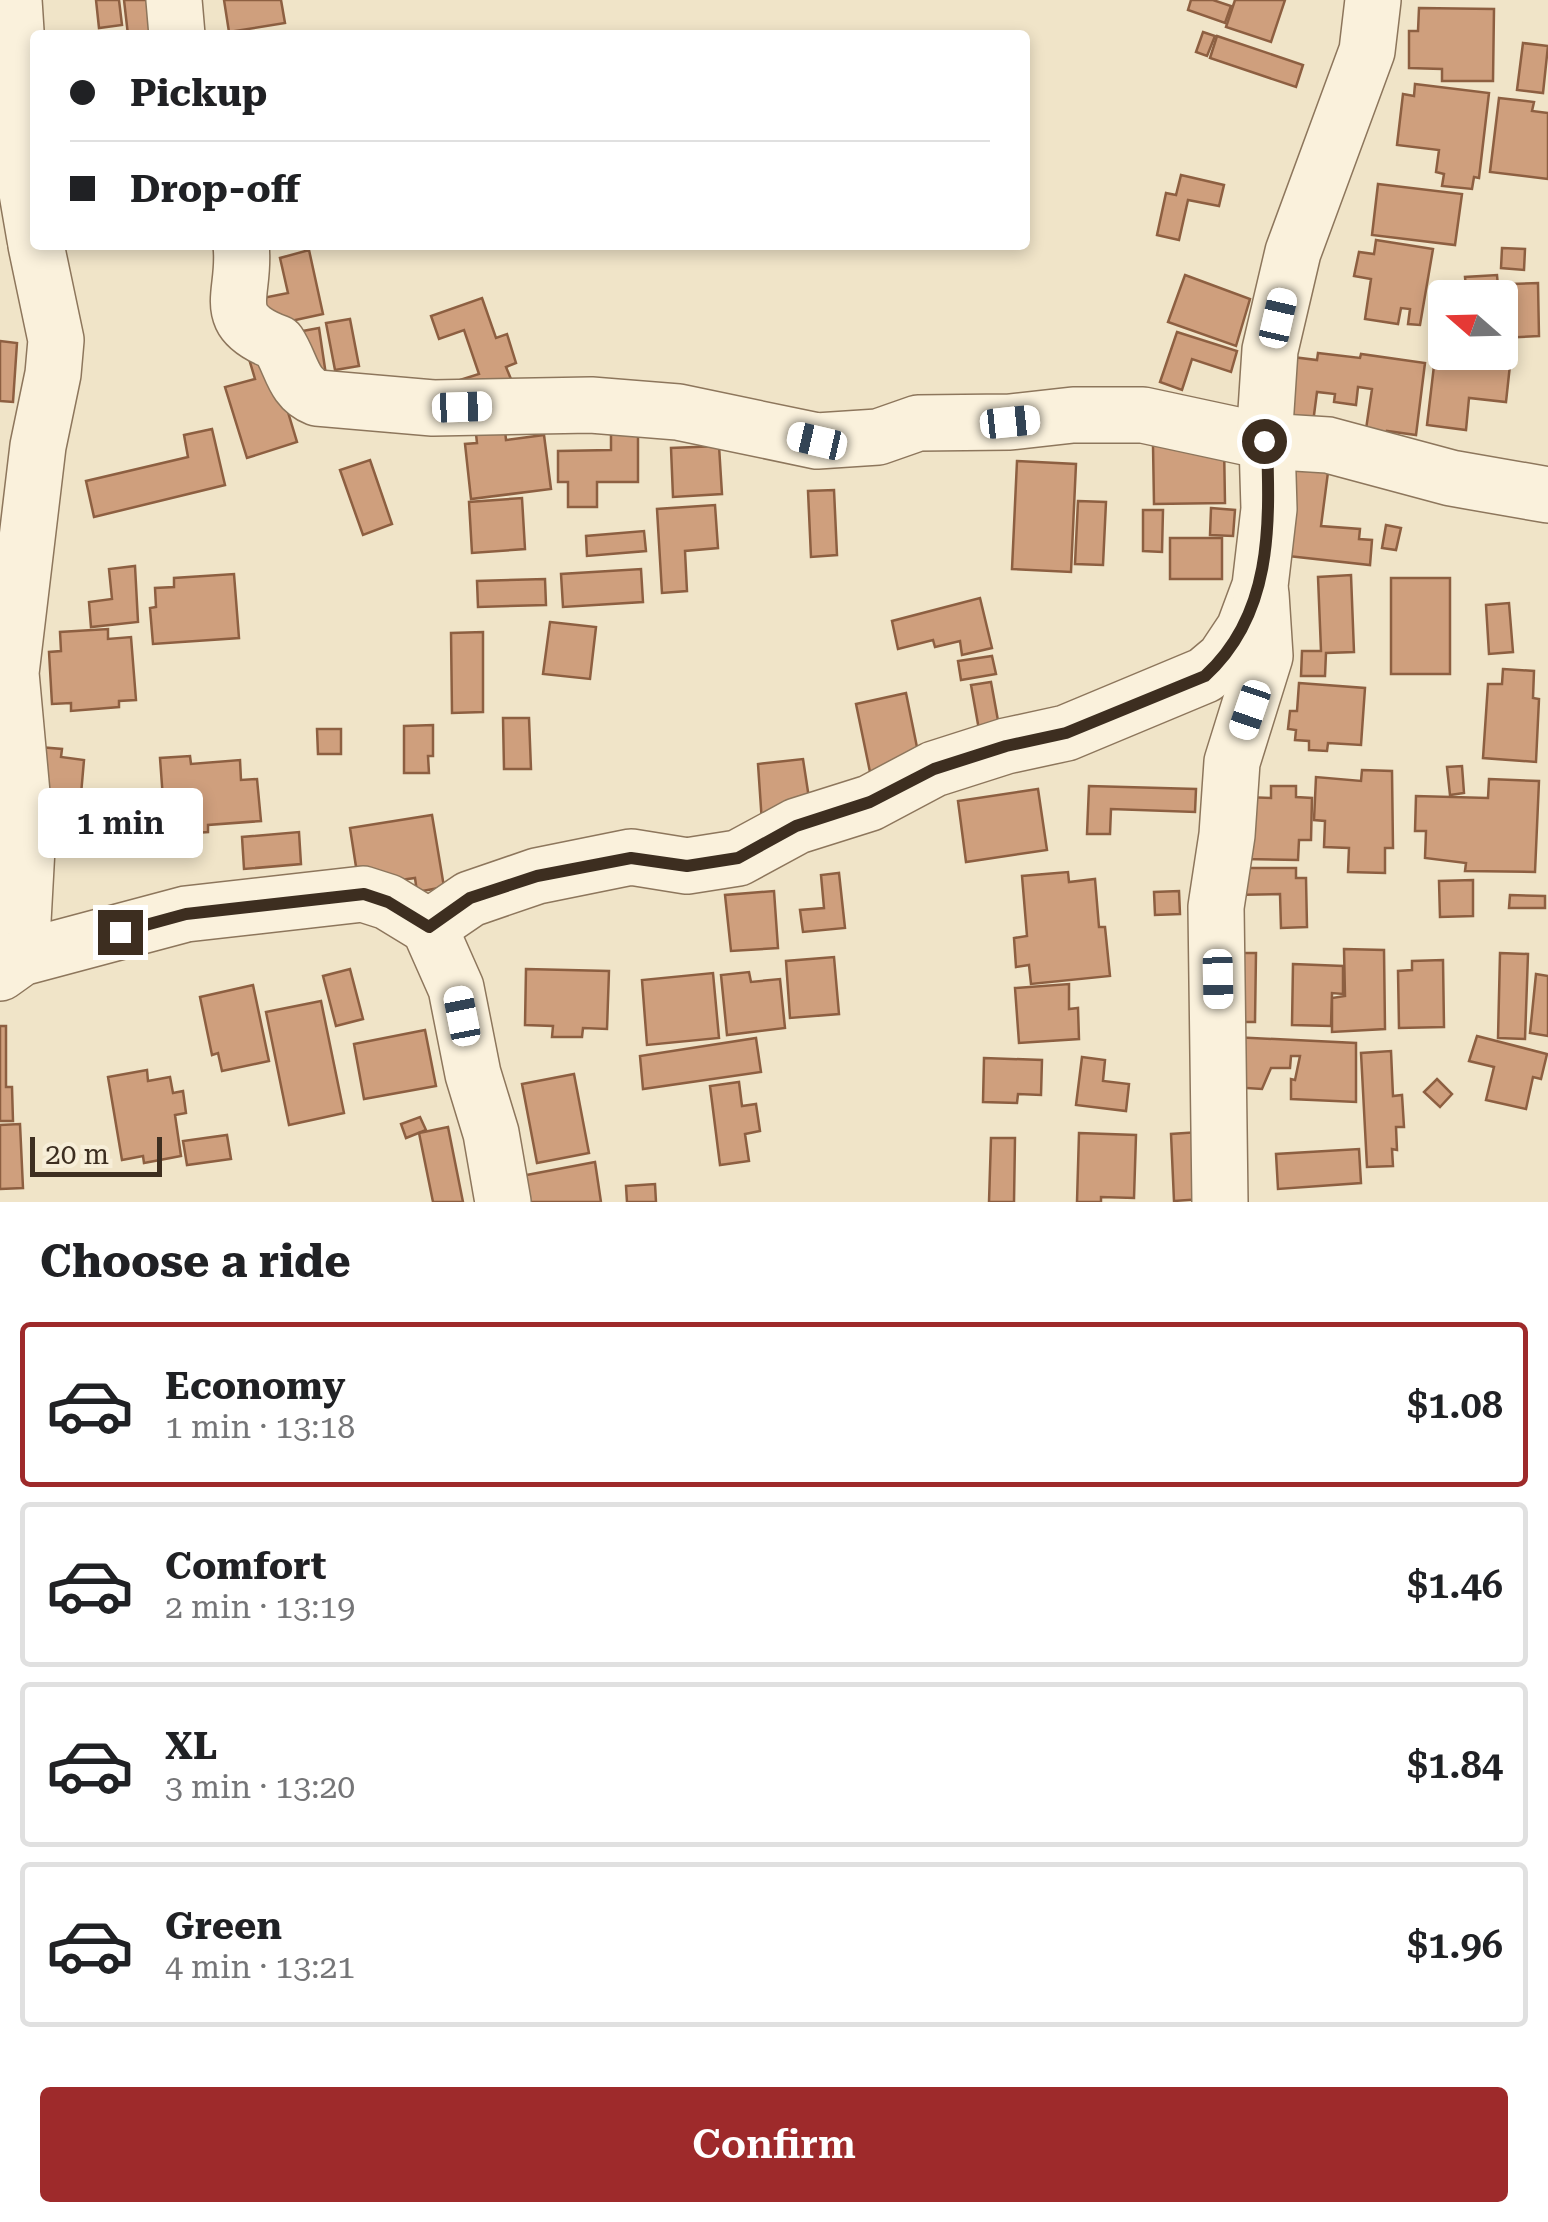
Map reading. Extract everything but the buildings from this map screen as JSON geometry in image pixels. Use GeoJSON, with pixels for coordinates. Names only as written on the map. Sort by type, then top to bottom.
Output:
{"type":"FeatureCollection","features":[{"type":"Feature","properties":{"kind":"street"},"geometry":{"type":"LineString","coordinates":[[14,0],[30,209]]}},
{"type":"Feature","properties":{"kind":"street"},"geometry":{"type":"LineString","coordinates":[[174,0],[177,30]]}},
{"type":"Feature","properties":{"kind":"street"},"geometry":{"type":"LineString","coordinates":[[1220,1202],[1216,907],[1227,835],[1232,762],[1265,656],[1260,586],[1269,508],[1264,441],[1270,350],[1293,252],[1367,50],[1373,0]]}},
{"type":"Feature","properties":{"kind":"street"},"geometry":{"type":"LineString","coordinates":[[38,250],[56,340],[38,446],[11,673],[27,848],[11,966],[186,914],[346,895],[364,894],[388,902],[429,927],[456,988],[473,1074],[491,1133],[503,1202]]}},
{"type":"Feature","properties":{"kind":"street"},"geometry":{"type":"LineString","coordinates":[[241,250],[242,321],[247,329],[278,343],[298,386],[317,398],[433,408],[591,405],[678,412],[817,441],[878,436],[918,423],[1143,415],[1264,441],[1328,445],[1451,478],[1548,495]]}},
{"type":"Feature","properties":{"kind":"street"},"geometry":{"type":"LineString","coordinates":[[429,927],[470,898],[537,876],[631,858],[687,866],[738,858],[796,826],[870,802],[934,769],[1006,746],[1066,733],[1115,714],[1205,676],[1224,659],[1244,629],[1260,586]]}},
{"type":"Feature","properties":{"kind":"route"},"geometry":{"type":"LineString","coordinates":[[120,932],[186,914],[364,894],[388,902],[429,927],[470,898],[537,876],[631,858],[687,866],[738,858],[796,826],[870,802],[934,769],[1006,746],[1066,733],[1205,676],[1224,659],[1244,629],[1260,586],[1269,508],[1264,441]]}}]}
